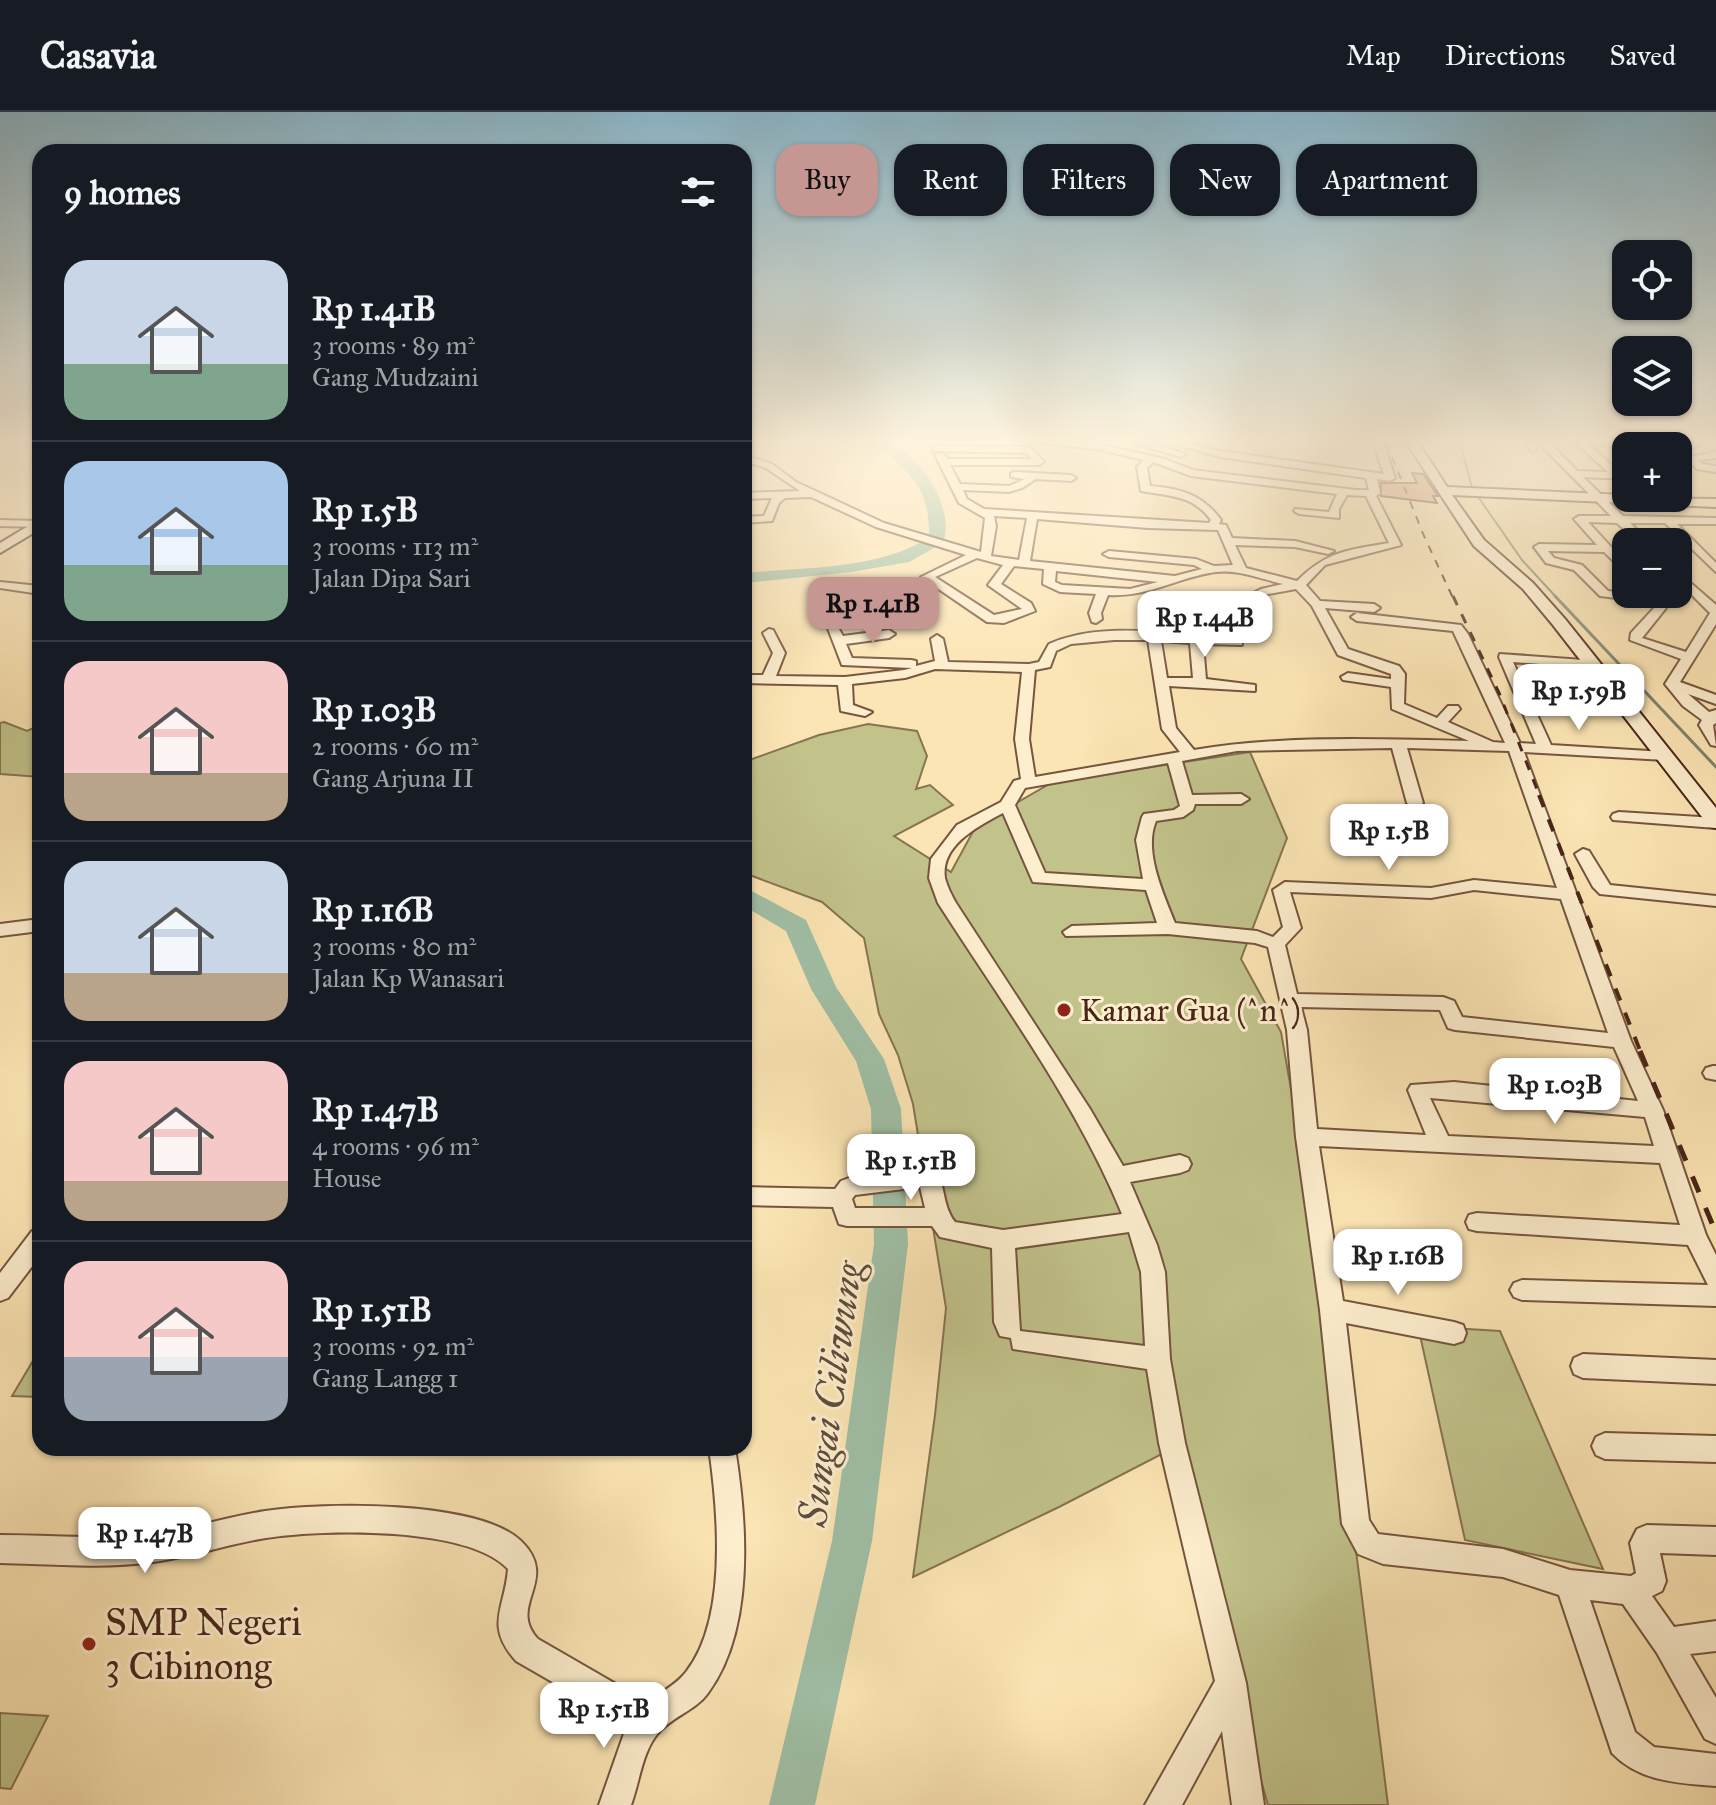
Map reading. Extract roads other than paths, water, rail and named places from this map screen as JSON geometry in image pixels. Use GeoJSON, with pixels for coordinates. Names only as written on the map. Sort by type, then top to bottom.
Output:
{"type":"FeatureCollection","features":[{"type":"Feature","properties":{"kind":"main road"},"geometry":{"type":"LineString","coordinates":[[1464,521],[1479,543],[1528,586],[1716,822]]}},
{"type":"Feature","properties":{"kind":"main road"},"geometry":{"type":"LineString","coordinates":[[0,549],[32,528]]}},
{"type":"Feature","properties":{"kind":"street"},"geometry":{"type":"LineString","coordinates":[[872,521],[1017,564],[1175,580]]}},
{"type":"Feature","properties":{"kind":"street"},"geometry":{"type":"LineString","coordinates":[[989,521],[991,526],[976,554],[927,577],[991,619],[1001,620],[1029,611],[1027,606],[994,585],[1017,564],[1031,521]]}},
{"type":"Feature","properties":{"kind":"street"},"geometry":{"type":"LineString","coordinates":[[1106,521],[1222,527],[1241,570]]}},
{"type":"Feature","properties":{"kind":"street"},"geometry":{"type":"LineString","coordinates":[[1213,525],[1215,521]]}},
{"type":"Feature","properties":{"kind":"street"},"geometry":{"type":"LineString","coordinates":[[824,613],[850,663],[1029,668],[1045,664],[1052,648],[1078,638],[1099,635],[1238,642],[1234,607],[1257,598],[1265,591],[1299,585],[1321,563],[1396,545],[1383,521]]}},
{"type":"Feature","properties":{"kind":"street"},"geometry":{"type":"LineString","coordinates":[[1581,521],[1612,555]]}},
{"type":"Feature","properties":{"kind":"street"},"geometry":{"type":"LineString","coordinates":[[1669,521],[1716,569]]}},
{"type":"Feature","properties":{"kind":"street"},"geometry":{"type":"LineString","coordinates":[[0,526],[32,527]]}},
{"type":"Feature","properties":{"kind":"street"},"geometry":{"type":"LineString","coordinates":[[1319,534],[1328,542],[1328,551]]}},
{"type":"Feature","properties":{"kind":"street"},"geometry":{"type":"LineString","coordinates":[[1229,541],[1295,544],[1342,556]]}},
{"type":"Feature","properties":{"kind":"street"},"geometry":{"type":"LineString","coordinates":[[1606,549],[1539,547],[1550,561],[1578,567],[1604,594],[1612,594]]}},
{"type":"Feature","properties":{"kind":"street"},"geometry":{"type":"LineString","coordinates":[[1109,554],[1187,561],[1213,569],[1241,570],[1299,585],[1317,604],[1343,652],[1394,669],[1399,684],[1397,706],[1490,746]]}},
{"type":"Feature","properties":{"kind":"street"},"geometry":{"type":"LineString","coordinates":[[1050,568],[1051,587],[1064,594],[1078,590],[1139,593],[1213,569]]}},
{"type":"Feature","properties":{"kind":"street"},"geometry":{"type":"LineString","coordinates":[[0,585],[32,589]]}},
{"type":"Feature","properties":{"kind":"street"},"geometry":{"type":"LineString","coordinates":[[1694,590],[1716,591]]}},
{"type":"Feature","properties":{"kind":"street"},"geometry":{"type":"LineString","coordinates":[[1672,684],[1716,613],[1694,590]]}},
{"type":"Feature","properties":{"kind":"street"},"geometry":{"type":"LineString","coordinates":[[1096,619],[1095,613],[1103,592]]}},
{"type":"Feature","properties":{"kind":"street"},"geometry":{"type":"LineString","coordinates":[[1317,604],[1392,609]]}},
{"type":"Feature","properties":{"kind":"street"},"geometry":{"type":"LineString","coordinates":[[1659,608],[1635,636],[1636,640],[1689,657]]}},
{"type":"Feature","properties":{"kind":"street"},"geometry":{"type":"LineString","coordinates":[[1357,617],[1457,628],[1515,748],[1621,1041],[1653,1110],[1695,1236],[1716,1278]]}},
{"type":"Feature","properties":{"kind":"street"},"geometry":{"type":"LineString","coordinates":[[768,680],[779,653],[769,633]]}},
{"type":"Feature","properties":{"kind":"street"},"geometry":{"type":"LineString","coordinates":[[838,641],[889,634]]}},
{"type":"Feature","properties":{"kind":"street"},"geometry":{"type":"LineString","coordinates":[[937,639],[938,665]]}},
{"type":"Feature","properties":{"kind":"street"},"geometry":{"type":"LineString","coordinates":[[1154,639],[1169,729],[1182,757],[1187,800],[1185,812],[1156,815],[1146,822],[1152,885],[1168,928]]}},
{"type":"Feature","properties":{"kind":"street"},"geometry":{"type":"LineString","coordinates":[[1196,641],[1200,682]]}},
{"type":"Feature","properties":{"kind":"street"},"geometry":{"type":"LineString","coordinates":[[1546,750],[1505,657],[1592,664]]}},
{"type":"Feature","properties":{"kind":"street"},"geometry":{"type":"LineString","coordinates":[[752,679],[845,681],[905,674],[938,665]]}},
{"type":"Feature","properties":{"kind":"street"},"geometry":{"type":"LineString","coordinates":[[1029,668],[1022,722],[1029,782]]}},
{"type":"Feature","properties":{"kind":"street"},"geometry":{"type":"LineString","coordinates":[[1348,677],[1399,684]]}},
{"type":"Feature","properties":{"kind":"street"},"geometry":{"type":"LineString","coordinates":[[845,681],[846,708],[865,712]]}},
{"type":"Feature","properties":{"kind":"street"},"geometry":{"type":"LineString","coordinates":[[1162,682],[1200,682],[1250,688]]}},
{"type":"Feature","properties":{"kind":"street"},"geometry":{"type":"LineString","coordinates":[[1672,684],[1716,700]]}},
{"type":"Feature","properties":{"kind":"street"},"geometry":{"type":"LineString","coordinates":[[1672,684],[1688,703],[1713,716],[1706,725],[1716,742]]}},
{"type":"Feature","properties":{"kind":"street"},"geometry":{"type":"LineString","coordinates":[[1439,724],[1453,709]]}},
{"type":"Feature","properties":{"kind":"street"},"geometry":{"type":"LineString","coordinates":[[1248,1805],[1231,1683],[1183,1495],[1158,1359],[1153,1272],[1137,1221],[1117,1176],[1062,1079],[947,903],[937,878],[939,859],[963,828],[1007,805],[1019,784],[1253,746],[1398,743],[1665,756]]}},
{"type":"Feature","properties":{"kind":"street"},"geometry":{"type":"LineString","coordinates":[[1398,743],[1415,803]]}},
{"type":"Feature","properties":{"kind":"street"},"geometry":{"type":"LineString","coordinates":[[1187,800],[1241,799]]}},
{"type":"Feature","properties":{"kind":"street"},"geometry":{"type":"LineString","coordinates":[[1007,805],[1027,845],[1036,876],[1152,885]]}},
{"type":"Feature","properties":{"kind":"street"},"geometry":{"type":"LineString","coordinates":[[1619,817],[1716,822]]}},
{"type":"Feature","properties":{"kind":"street"},"geometry":{"type":"LineString","coordinates":[[1583,854],[1601,887],[1606,890],[1716,901]]}},
{"type":"Feature","properties":{"kind":"street"},"geometry":{"type":"LineString","coordinates":[[1276,944],[1292,928],[1281,890],[1285,887],[1431,893],[1474,885],[1567,894]]}},
{"type":"Feature","properties":{"kind":"street"},"geometry":{"type":"LineString","coordinates":[[0,930],[32,926]]}},
{"type":"Feature","properties":{"kind":"street"},"geometry":{"type":"LineString","coordinates":[[1072,932],[1168,928],[1257,937],[1276,944]]}},
{"type":"Feature","properties":{"kind":"street"},"geometry":{"type":"LineString","coordinates":[[1276,944],[1291,1000],[1303,1071],[1307,1137],[1332,1310],[1356,1524],[1363,1539],[1383,1550],[1503,1563],[1570,1584],[1631,1590],[1652,1581],[1644,1543],[1647,1539],[1716,1541]]}},
{"type":"Feature","properties":{"kind":"street"},"geometry":{"type":"LineString","coordinates":[[1291,1000],[1443,1004],[1455,1023],[1621,1041]]}},
{"type":"Feature","properties":{"kind":"street"},"geometry":{"type":"LineString","coordinates":[[1441,1143],[1418,1090],[1454,1090],[1653,1110]]}},
{"type":"Feature","properties":{"kind":"street"},"geometry":{"type":"LineString","coordinates":[[1307,1137],[1667,1155]]}},
{"type":"Feature","properties":{"kind":"street"},"geometry":{"type":"LineString","coordinates":[[1117,1176],[1180,1164]]}},
{"type":"Feature","properties":{"kind":"street"},"geometry":{"type":"LineString","coordinates":[[846,1201],[929,1177],[938,1217],[948,1230],[1003,1240],[1137,1221]]}},
{"type":"Feature","properties":{"kind":"street"},"geometry":{"type":"LineString","coordinates":[[752,1196],[846,1201],[938,1217]]}},
{"type":"Feature","properties":{"kind":"street"},"geometry":{"type":"LineString","coordinates":[[1477,1222],[1695,1236]]}},
{"type":"Feature","properties":{"kind":"street"},"geometry":{"type":"LineString","coordinates":[[1003,1240],[1006,1322],[1016,1334],[1158,1359]]}},
{"type":"Feature","properties":{"kind":"street"},"geometry":{"type":"LineString","coordinates":[[0,1291],[32,1245]]}},
{"type":"Feature","properties":{"kind":"street"},"geometry":{"type":"LineString","coordinates":[[1522,1290],[1716,1296]]}},
{"type":"Feature","properties":{"kind":"street"},"geometry":{"type":"LineString","coordinates":[[1332,1310],[1454,1333]]}},
{"type":"Feature","properties":{"kind":"street"},"geometry":{"type":"LineString","coordinates":[[1583,1366],[1716,1372]]}},
{"type":"Feature","properties":{"kind":"street"},"geometry":{"type":"LineString","coordinates":[[1605,1446],[1716,1449]]}},
{"type":"Feature","properties":{"kind":"street"},"geometry":{"type":"LineString","coordinates":[[615,1805],[648,1720],[698,1682],[716,1641],[724,1607],[732,1513],[723,1456]]}},
{"type":"Feature","properties":{"kind":"street"},"geometry":{"type":"LineString","coordinates":[[0,1549],[135,1550],[284,1522],[412,1523],[462,1529],[512,1550],[523,1564],[510,1628],[514,1639],[527,1650],[648,1720]]}},
{"type":"Feature","properties":{"kind":"street"},"geometry":{"type":"LineString","coordinates":[[1570,1584],[1623,1742],[1630,1751],[1652,1763],[1716,1770]]}},
{"type":"Feature","properties":{"kind":"street"},"geometry":{"type":"LineString","coordinates":[[1631,1590],[1667,1643],[1716,1728]]}},
{"type":"Feature","properties":{"kind":"street"},"geometry":{"type":"LineString","coordinates":[[1667,1643],[1716,1636]]}},
{"type":"Feature","properties":{"kind":"street"},"geometry":{"type":"LineString","coordinates":[[1161,1805],[1172,1792],[1231,1683]]}},
{"type":"Feature","properties":{"kind":"waterway","name":"Sungai Ciliwung"},"geometry":{"type":"LineString","coordinates":[[752,577],[851,567],[909,557],[937,540],[936,521]]}},
{"type":"Feature","properties":{"kind":"waterway"},"geometry":{"type":"LineString","coordinates":[[1495,521],[1522,560],[1557,598]]}},
{"type":"Feature","properties":{"kind":"waterway"},"geometry":{"type":"LineString","coordinates":[[1555,596],[1716,767]]}},
{"type":"Feature","properties":{"kind":"waterway","name":"Sungai Ciliwung"},"geometry":{"type":"LineString","coordinates":[[752,900],[797,926],[824,989],[870,1059],[886,1109],[891,1244],[852,1541],[792,1805]]}},
{"type":"Feature","properties":{"kind":"railway"},"geometry":{"type":"LineString","coordinates":[[1418,521],[1453,598]]}},
{"type":"Feature","properties":{"kind":"railway"},"geometry":{"type":"LineString","coordinates":[[1453,596],[1500,695],[1540,797]]}},
{"type":"Feature","properties":{"kind":"railway"},"geometry":{"type":"LineString","coordinates":[[1539,795],[1641,1053]]}},
{"type":"Feature","properties":{"kind":"railway"},"geometry":{"type":"LineString","coordinates":[[1640,1051],[1716,1233]]}},
{"type":"Feature","properties":{"kind":"place","name":"Kamar Gua (^n^)"},"geometry":{"type":"Point","coordinates":[1064,1010]}},
{"type":"Feature","properties":{"kind":"place","name":"SMP Negeri 3 Cibinong"},"geometry":{"type":"Point","coordinates":[89,1644]}}]}
